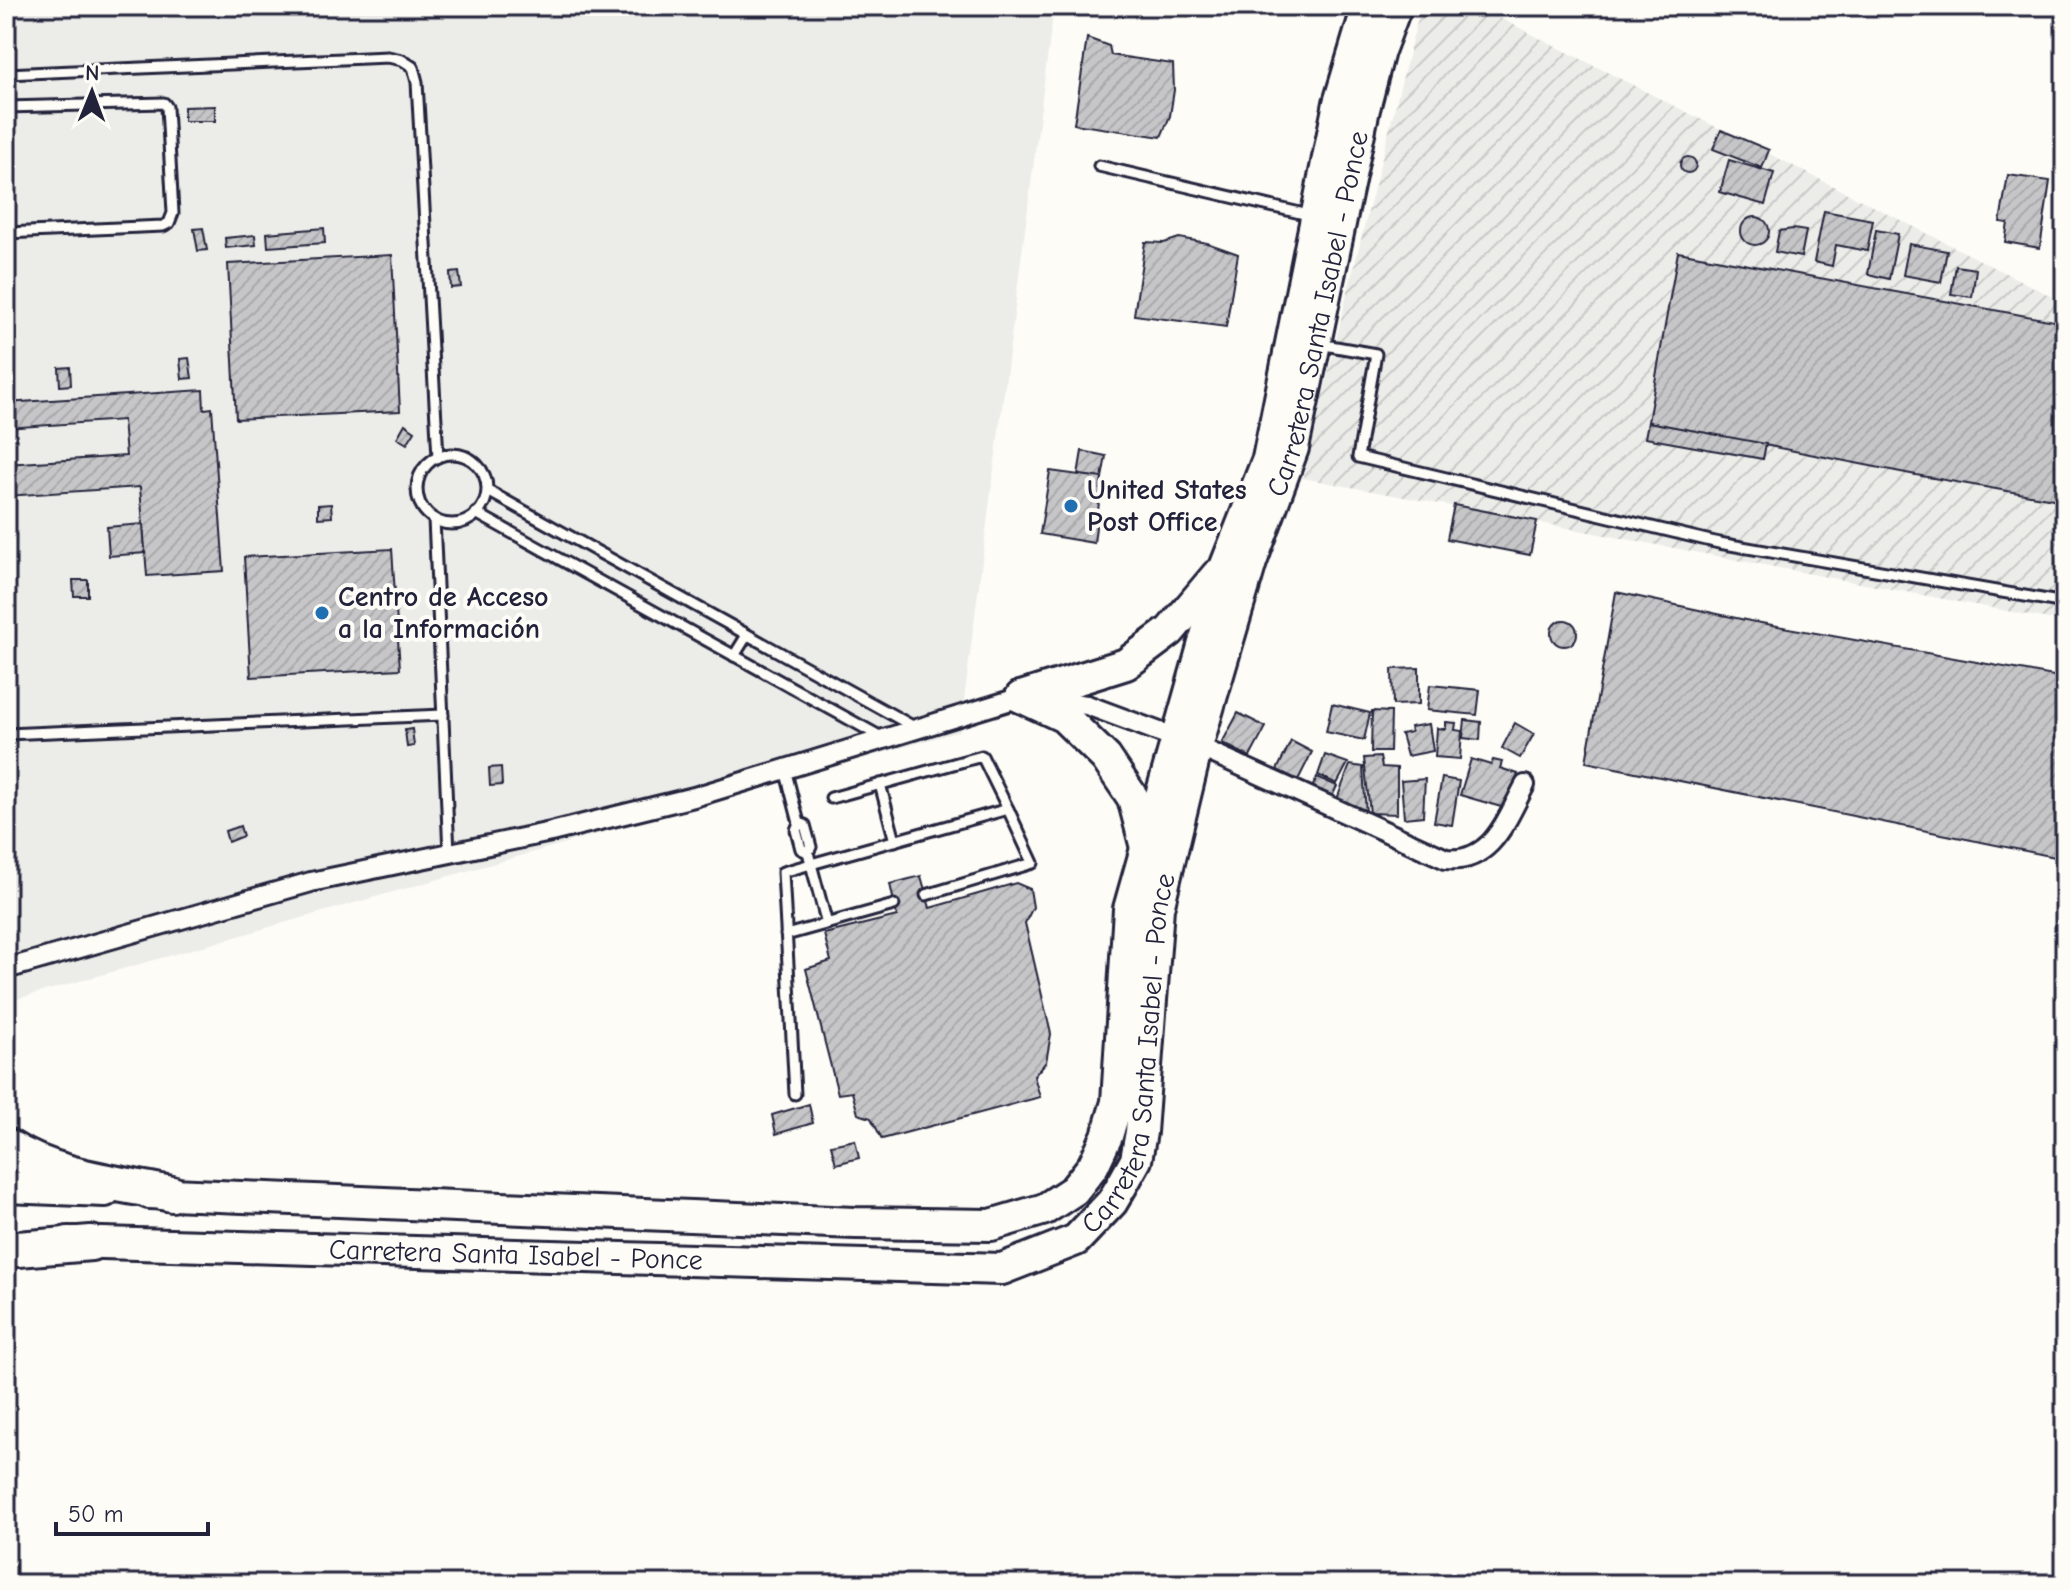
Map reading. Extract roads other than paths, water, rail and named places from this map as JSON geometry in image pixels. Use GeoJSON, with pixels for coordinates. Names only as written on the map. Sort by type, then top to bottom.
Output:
{"type":"FeatureCollection","features":[{"type":"Feature","properties":{"kind":"highway"},"geometry":{"type":"LineString","coordinates":[[6,1146],[27,1160],[68,1172],[172,1194]]}},
{"type":"Feature","properties":{"kind":"highway"},"geometry":{"type":"LineString","coordinates":[[6,1250],[91,1243]]}},
{"type":"Feature","properties":{"kind":"main road","name":"Carretera Santa Isabel - Ponce"},"geometry":{"type":"LineString","coordinates":[[6,1187],[855,1223],[991,1225],[1045,1209],[1074,1190],[1093,1166],[1117,1102],[1129,909],[1146,847],[1293,448],[1316,343],[1339,103],[1368,6]]}},
{"type":"Feature","properties":{"kind":"main road","name":"Carretera Santa Isabel - Ponce"},"geometry":{"type":"LineString","coordinates":[[6,1240],[1002,1269],[1076,1240],[1112,1202],[1136,1160],[1141,1132],[1158,908],[1186,742],[1226,565],[1268,459],[1327,219],[1396,6]]}},
{"type":"Feature","properties":{"kind":"main road"},"geometry":{"type":"LineString","coordinates":[[1021,697],[1126,664],[1170,631],[1226,565]]}},
{"type":"Feature","properties":{"kind":"main road"},"geometry":{"type":"LineString","coordinates":[[1021,697],[1064,717],[1106,758],[1133,798],[1146,847]]}},
{"type":"Feature","properties":{"kind":"street"},"geometry":{"type":"LineString","coordinates":[[6,969],[311,882],[551,832],[679,800],[1021,697],[1087,705],[1186,742],[1452,860],[1473,857],[1491,844],[1525,785]]}},
{"type":"Feature","properties":{"kind":"lane"},"geometry":{"type":"LineString","coordinates":[[6,74],[388,57],[402,60],[413,67],[417,82],[438,457]]}},
{"type":"Feature","properties":{"kind":"lane"},"geometry":{"type":"LineString","coordinates":[[6,107],[164,103],[167,107],[173,213],[169,223],[163,226],[6,233]]}},
{"type":"Feature","properties":{"kind":"lane"},"geometry":{"type":"LineString","coordinates":[[1099,166],[1327,219]]}},
{"type":"Feature","properties":{"kind":"lane"},"geometry":{"type":"LineString","coordinates":[[1316,343],[1376,354],[1358,457],[1719,543],[2065,603]]}},
{"type":"Feature","properties":{"kind":"lane"},"geometry":{"type":"LineString","coordinates":[[450,453],[463,455],[477,463],[486,476],[488,491],[483,506],[458,524],[434,519],[419,500],[417,488],[427,464],[450,453]]}},
{"type":"Feature","properties":{"kind":"lane"},"geometry":{"type":"LineString","coordinates":[[488,491],[916,728]]}},
{"type":"Feature","properties":{"kind":"lane"},"geometry":{"type":"LineString","coordinates":[[476,513],[884,738]]}},
{"type":"Feature","properties":{"kind":"lane"},"geometry":{"type":"LineString","coordinates":[[434,519],[449,853]]}},
{"type":"Feature","properties":{"kind":"lane"},"geometry":{"type":"LineString","coordinates":[[734,656],[747,635]]}},
{"type":"Feature","properties":{"kind":"lane"},"geometry":{"type":"LineString","coordinates":[[6,734],[443,715]]}},
{"type":"Feature","properties":{"kind":"lane"},"geometry":{"type":"LineString","coordinates":[[831,798],[982,756],[1033,863],[926,895]]}},
{"type":"Feature","properties":{"kind":"lane"},"geometry":{"type":"LineString","coordinates":[[785,769],[799,823],[796,830],[801,849],[808,852],[827,924]]}},
{"type":"Feature","properties":{"kind":"lane"},"geometry":{"type":"LineString","coordinates":[[880,784],[895,841]]}},
{"type":"Feature","properties":{"kind":"lane"},"geometry":{"type":"LineString","coordinates":[[795,1094],[783,872],[1008,809]]}},
{"type":"Feature","properties":{"kind":"lane"},"geometry":{"type":"LineString","coordinates":[[786,935],[894,905]]}},
{"type":"Feature","properties":{"kind":"place","name":"United States Post Office"},"geometry":{"type":"Point","coordinates":[1071,506]}},
{"type":"Feature","properties":{"kind":"place","name":"Centro de Acceso a la Información"},"geometry":{"type":"Point","coordinates":[322,613]}}]}
